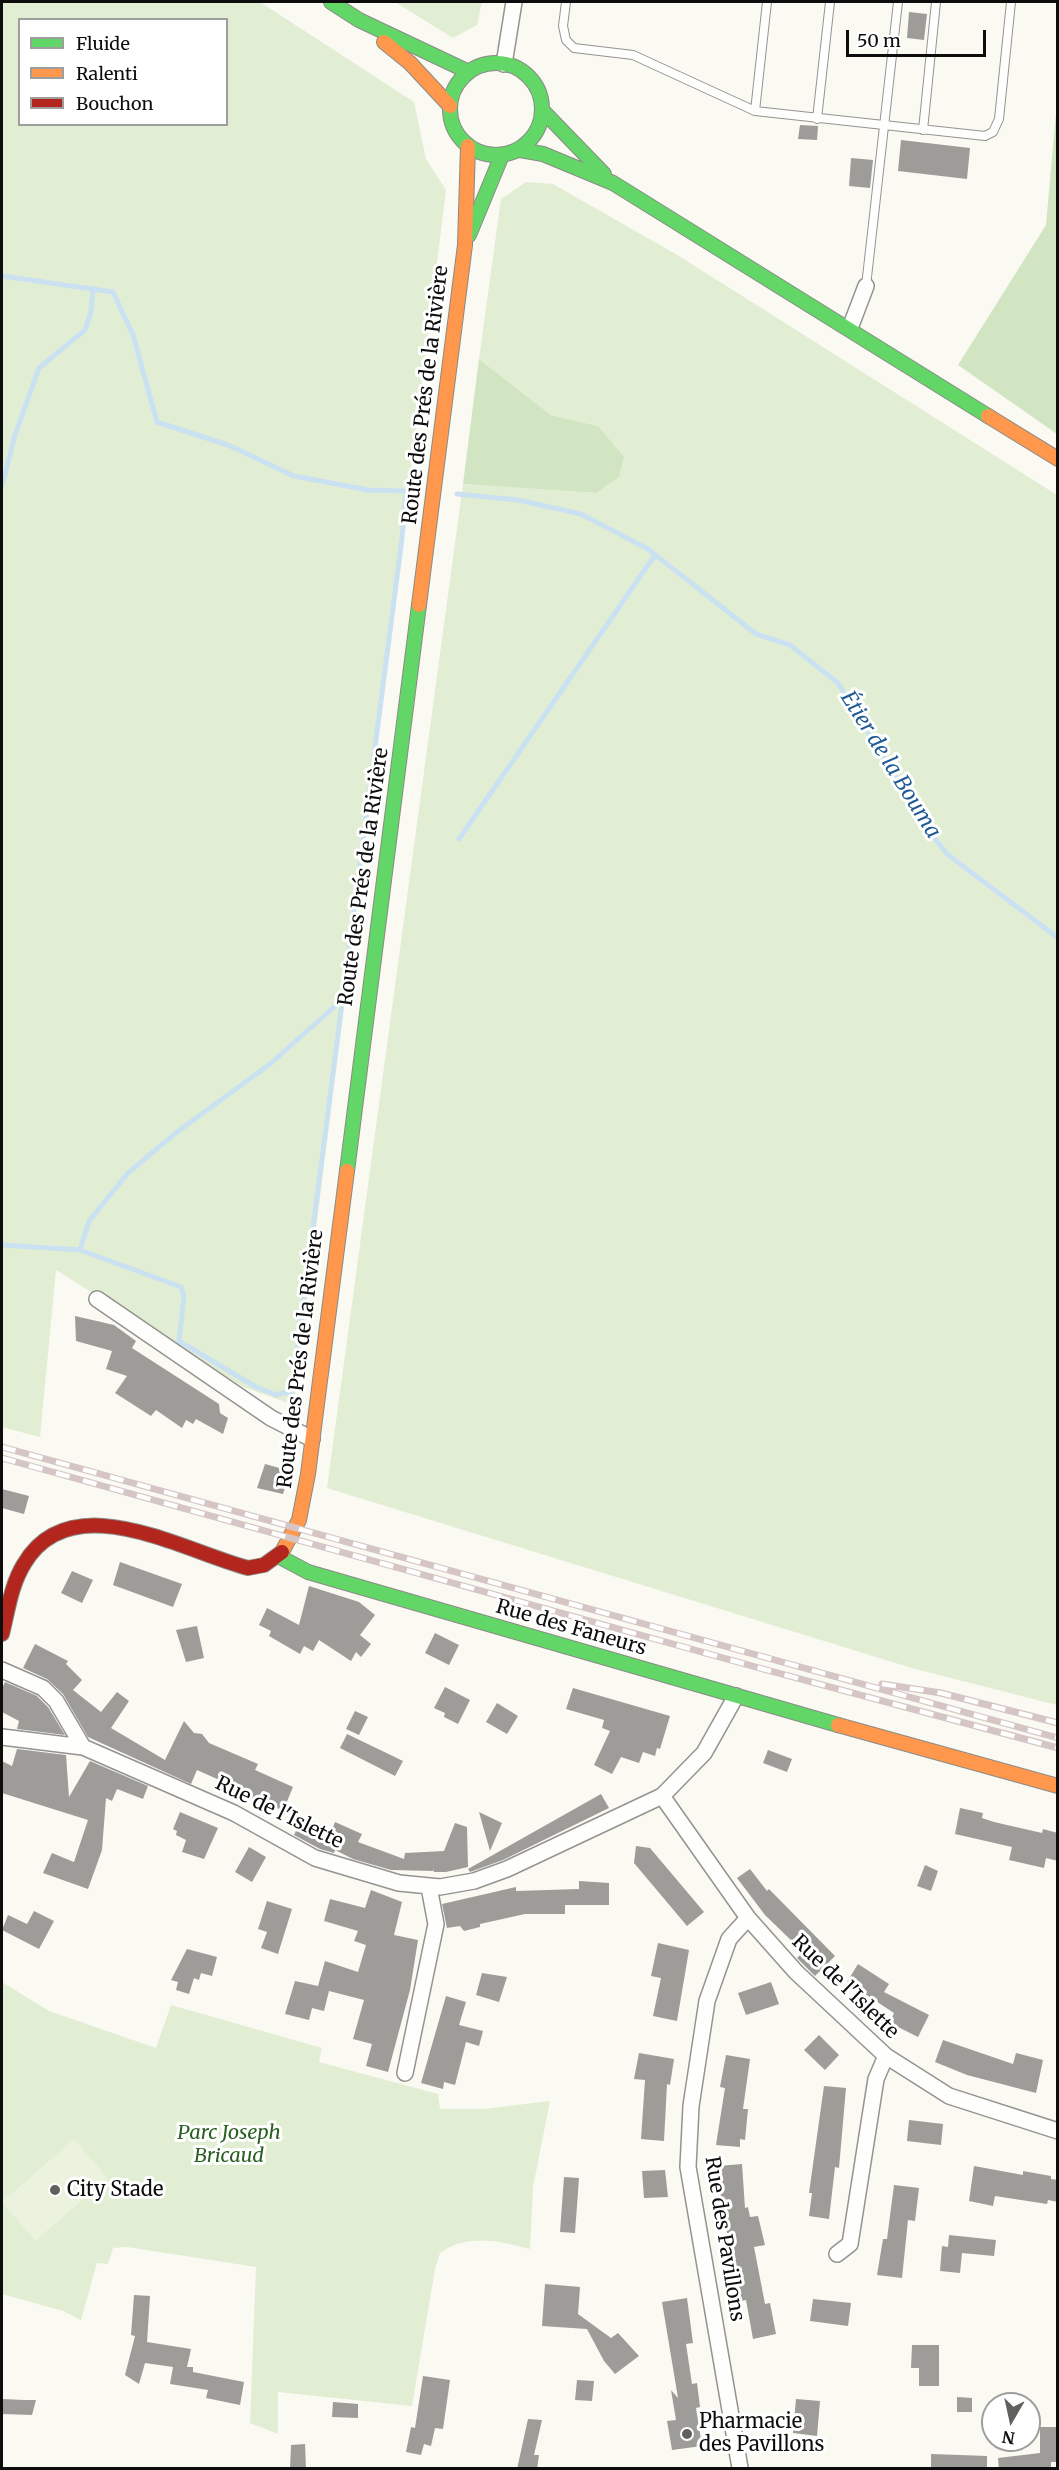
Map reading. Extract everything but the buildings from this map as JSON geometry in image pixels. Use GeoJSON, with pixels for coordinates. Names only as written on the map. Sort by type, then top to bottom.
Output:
{"type":"FeatureCollection","features":[{"type":"Feature","properties":{"kind":"street"},"geometry":{"type":"LineString","coordinates":[[331,2],[359,20],[410,63],[450,106],[456,132],[468,146],[478,152],[502,156],[520,150],[536,133],[543,111],[540,94],[532,80],[520,69],[504,64],[484,65],[469,72],[456,87],[450,106]]}},
{"type":"Feature","properties":{"kind":"street"},"geometry":{"type":"LineString","coordinates":[[504,64],[514,2]]}},
{"type":"Feature","properties":{"kind":"street"},"geometry":{"type":"LineString","coordinates":[[359,20],[469,72]]}},
{"type":"Feature","properties":{"kind":"street"},"geometry":{"type":"LineString","coordinates":[[543,111],[613,183]]}},
{"type":"Feature","properties":{"kind":"street","name":"Route des Prés de la Rivière"},"geometry":{"type":"LineString","coordinates":[[280,1557],[292,1538],[300,1514],[312,1439],[465,245],[468,146]]}},
{"type":"Feature","properties":{"kind":"street"},"geometry":{"type":"LineString","coordinates":[[520,150],[543,154],[613,183],[1058,459]]}},
{"type":"Feature","properties":{"kind":"street","name":"Route des Prés de la Rivière"},"geometry":{"type":"LineString","coordinates":[[465,245],[502,156]]}},
{"type":"Feature","properties":{"kind":"street"},"geometry":{"type":"LineString","coordinates":[[850,328],[866,286]]}},
{"type":"Feature","properties":{"kind":"street"},"geometry":{"type":"LineString","coordinates":[[97,1299],[271,1418],[312,1439]]}},
{"type":"Feature","properties":{"kind":"street"},"geometry":{"type":"LineString","coordinates":[[2,1634],[12,1594],[28,1556],[51,1536],[79,1524],[98,1522],[130,1530],[217,1560],[248,1568],[265,1565],[280,1557]]}},
{"type":"Feature","properties":{"kind":"street","name":"Rue des Faneurs"},"geometry":{"type":"LineString","coordinates":[[280,1557],[308,1572],[736,1696],[1058,1786]]}},
{"type":"Feature","properties":{"kind":"street"},"geometry":{"type":"LineString","coordinates":[[2,1670],[43,1688],[56,1701],[83,1747]]}},
{"type":"Feature","properties":{"kind":"street","name":"Rue de l'Islette"},"geometry":{"type":"LineString","coordinates":[[2,1737],[83,1747],[234,1813],[315,1858],[359,1874],[399,1884],[429,1887],[474,1881],[507,1869],[662,1796],[704,1753],[736,1696]]}},
{"type":"Feature","properties":{"kind":"street","name":"Rue de l'Islette"},"geometry":{"type":"LineString","coordinates":[[662,1796],[748,1918],[796,1972],[886,2056],[949,2096],[1058,2131]]}},
{"type":"Feature","properties":{"kind":"street"},"geometry":{"type":"LineString","coordinates":[[405,2073],[436,1924],[429,1887]]}},
{"type":"Feature","properties":{"kind":"street","name":"Rue des Pavillons"},"geometry":{"type":"LineString","coordinates":[[740,2469],[688,2167],[691,2106],[707,2001],[729,1939],[748,1918]]}},
{"type":"Feature","properties":{"kind":"street"},"geometry":{"type":"LineString","coordinates":[[837,2254],[850,2244],[876,2079],[886,2056]]}},
{"type":"Feature","properties":{"kind":"lane"},"geometry":{"type":"LineString","coordinates":[[566,2],[563,26],[566,40],[574,48],[633,55],[755,111],[985,136],[993,132],[999,119],[1011,2]]}},
{"type":"Feature","properties":{"kind":"lane"},"geometry":{"type":"LineString","coordinates":[[755,111],[767,2]]}},
{"type":"Feature","properties":{"kind":"lane"},"geometry":{"type":"LineString","coordinates":[[817,119],[830,2]]}},
{"type":"Feature","properties":{"kind":"lane"},"geometry":{"type":"LineString","coordinates":[[866,286],[898,2]]}},
{"type":"Feature","properties":{"kind":"lane"},"geometry":{"type":"LineString","coordinates":[[923,130],[936,2]]}},
{"type":"Feature","properties":{"kind":"green space"},"geometry":{"type":"Polygon","coordinates":[[[2,2],[260,2],[414,102],[426,159],[446,190],[294,1405],[243,1387],[56,1270],[40,1437],[2,1427],[2,2]]]}},
{"type":"Feature","properties":{"kind":"green space"},"geometry":{"type":"Polygon","coordinates":[[[395,2],[482,2],[477,25],[453,38],[395,2]]]}},
{"type":"Feature","properties":{"kind":"green space"},"geometry":{"type":"Polygon","coordinates":[[[1057,102],[1057,434],[958,365],[1046,225],[1057,102]]]}},
{"type":"Feature","properties":{"kind":"green space"},"geometry":{"type":"Polygon","coordinates":[[[526,182],[553,184],[679,256],[1057,495],[1057,1705],[915,1669],[327,1488],[463,484],[596,493],[598,426],[551,415],[479,359],[501,199],[526,182]]]}},
{"type":"Feature","properties":{"kind":"green space"},"geometry":{"type":"Polygon","coordinates":[[[479,359],[551,415],[598,426],[624,457],[619,477],[596,493],[463,484],[479,359]]]}},
{"type":"Feature","properties":{"kind":"green space","name":"Parc Joseph Bricaud"},"geometry":{"type":"Polygon","coordinates":[[[2,1982],[49,2011],[156,2048],[171,2005],[322,2048],[319,2062],[438,2094],[440,2109],[484,2109],[550,2101],[533,2187],[530,2249],[484,2240],[461,2243],[440,2253],[435,2269],[412,2406],[278,2392],[278,2434],[250,2423],[256,2267],[127,2247],[113,2248],[108,2264],[97,2263],[81,2320],[63,2311],[2,2294],[2,1982]]]}},
{"type":"Feature","properties":{"kind":"green space","name":"City Stade"},"geometry":{"type":"Polygon","coordinates":[[[74,2139],[108,2178],[35,2241],[2,2202],[74,2139]]]}},
{"type":"Feature","properties":{"kind":"waterway"},"geometry":{"type":"LineString","coordinates":[[2,276],[113,292],[133,335],[157,422],[228,445],[294,476],[368,490],[406,491],[402,538],[292,1391],[276,1395],[256,1387],[179,1341],[184,1296],[181,1287],[80,1250],[2,1245]]}},
{"type":"Feature","properties":{"kind":"waterway"},"geometry":{"type":"LineString","coordinates":[[2,486],[15,435],[39,368],[85,330],[91,312],[93,289]]}},
{"type":"Feature","properties":{"kind":"waterway","name":"Étier de la Bouma"},"geometry":{"type":"LineString","coordinates":[[457,494],[518,500],[581,514],[648,549],[756,634],[790,645],[838,683],[926,827],[947,854],[1058,938]]}},
{"type":"Feature","properties":{"kind":"waterway"},"geometry":{"type":"LineString","coordinates":[[459,839],[655,555]]}},
{"type":"Feature","properties":{"kind":"waterway"},"geometry":{"type":"LineString","coordinates":[[80,1250],[89,1221],[128,1173],[177,1132],[270,1064],[342,1000]]}},
{"type":"Feature","properties":{"kind":"railway"},"geometry":{"type":"LineString","coordinates":[[2,1447],[1058,1738]]}},
{"type":"Feature","properties":{"kind":"railway"},"geometry":{"type":"LineString","coordinates":[[2,1458],[763,1669],[1058,1748]]}},
{"type":"Feature","properties":{"kind":"railway"},"geometry":{"type":"LineString","coordinates":[[882,1684],[941,1693],[1058,1723]]}},
{"type":"Feature","properties":{"kind":"traffic: fast"},"geometry":{"type":"LineString","coordinates":[[331,2],[359,20],[469,72]]}},
{"type":"Feature","properties":{"kind":"traffic: fast"},"geometry":{"type":"LineString","coordinates":[[496,63],[514,66],[529,76],[539,91],[542,109],[539,127],[529,142],[514,152],[496,155],[478,152],[463,142],[453,127],[450,109],[453,91],[463,76],[478,66],[496,63]]}},
{"type":"Feature","properties":{"kind":"traffic: fast"},"geometry":{"type":"LineString","coordinates":[[543,111],[604,174]]}},
{"type":"Feature","properties":{"kind":"traffic: fast"},"geometry":{"type":"LineString","coordinates":[[520,150],[543,154],[613,183],[988,416]]}},
{"type":"Feature","properties":{"kind":"traffic: fast"},"geometry":{"type":"LineString","coordinates":[[469,235],[502,155]]}},
{"type":"Feature","properties":{"kind":"traffic: fast"},"geometry":{"type":"LineString","coordinates":[[347,1171],[419,605]]}},
{"type":"Feature","properties":{"kind":"traffic: fast"},"geometry":{"type":"LineString","coordinates":[[280,1557],[308,1572],[838,1725]]}},
{"type":"Feature","properties":{"kind":"traffic: slow"},"geometry":{"type":"LineString","coordinates":[[384,42],[410,63],[450,106]]}},
{"type":"Feature","properties":{"kind":"traffic: slow"},"geometry":{"type":"LineString","coordinates":[[419,605],[465,245],[468,146]]}},
{"type":"Feature","properties":{"kind":"traffic: slow"},"geometry":{"type":"LineString","coordinates":[[988,416],[1058,459]]}},
{"type":"Feature","properties":{"kind":"traffic: slow"},"geometry":{"type":"LineString","coordinates":[[282,1552],[299,1520],[308,1474],[347,1171]]}},
{"type":"Feature","properties":{"kind":"traffic: slow"},"geometry":{"type":"LineString","coordinates":[[838,1725],[1058,1786]]}},
{"type":"Feature","properties":{"kind":"traffic: jam"},"geometry":{"type":"LineString","coordinates":[[2,1634],[13,1589],[24,1564],[44,1541],[70,1528],[98,1526],[129,1530],[161,1538],[248,1568],[264,1565],[282,1552]]}},
{"type":"Feature","properties":{"kind":"place","name":"City Stade"},"geometry":{"type":"Point","coordinates":[55,2190]}},
{"type":"Feature","properties":{"kind":"place","name":"Pharmacie des Pavillons"},"geometry":{"type":"Point","coordinates":[687,2434]}}]}
